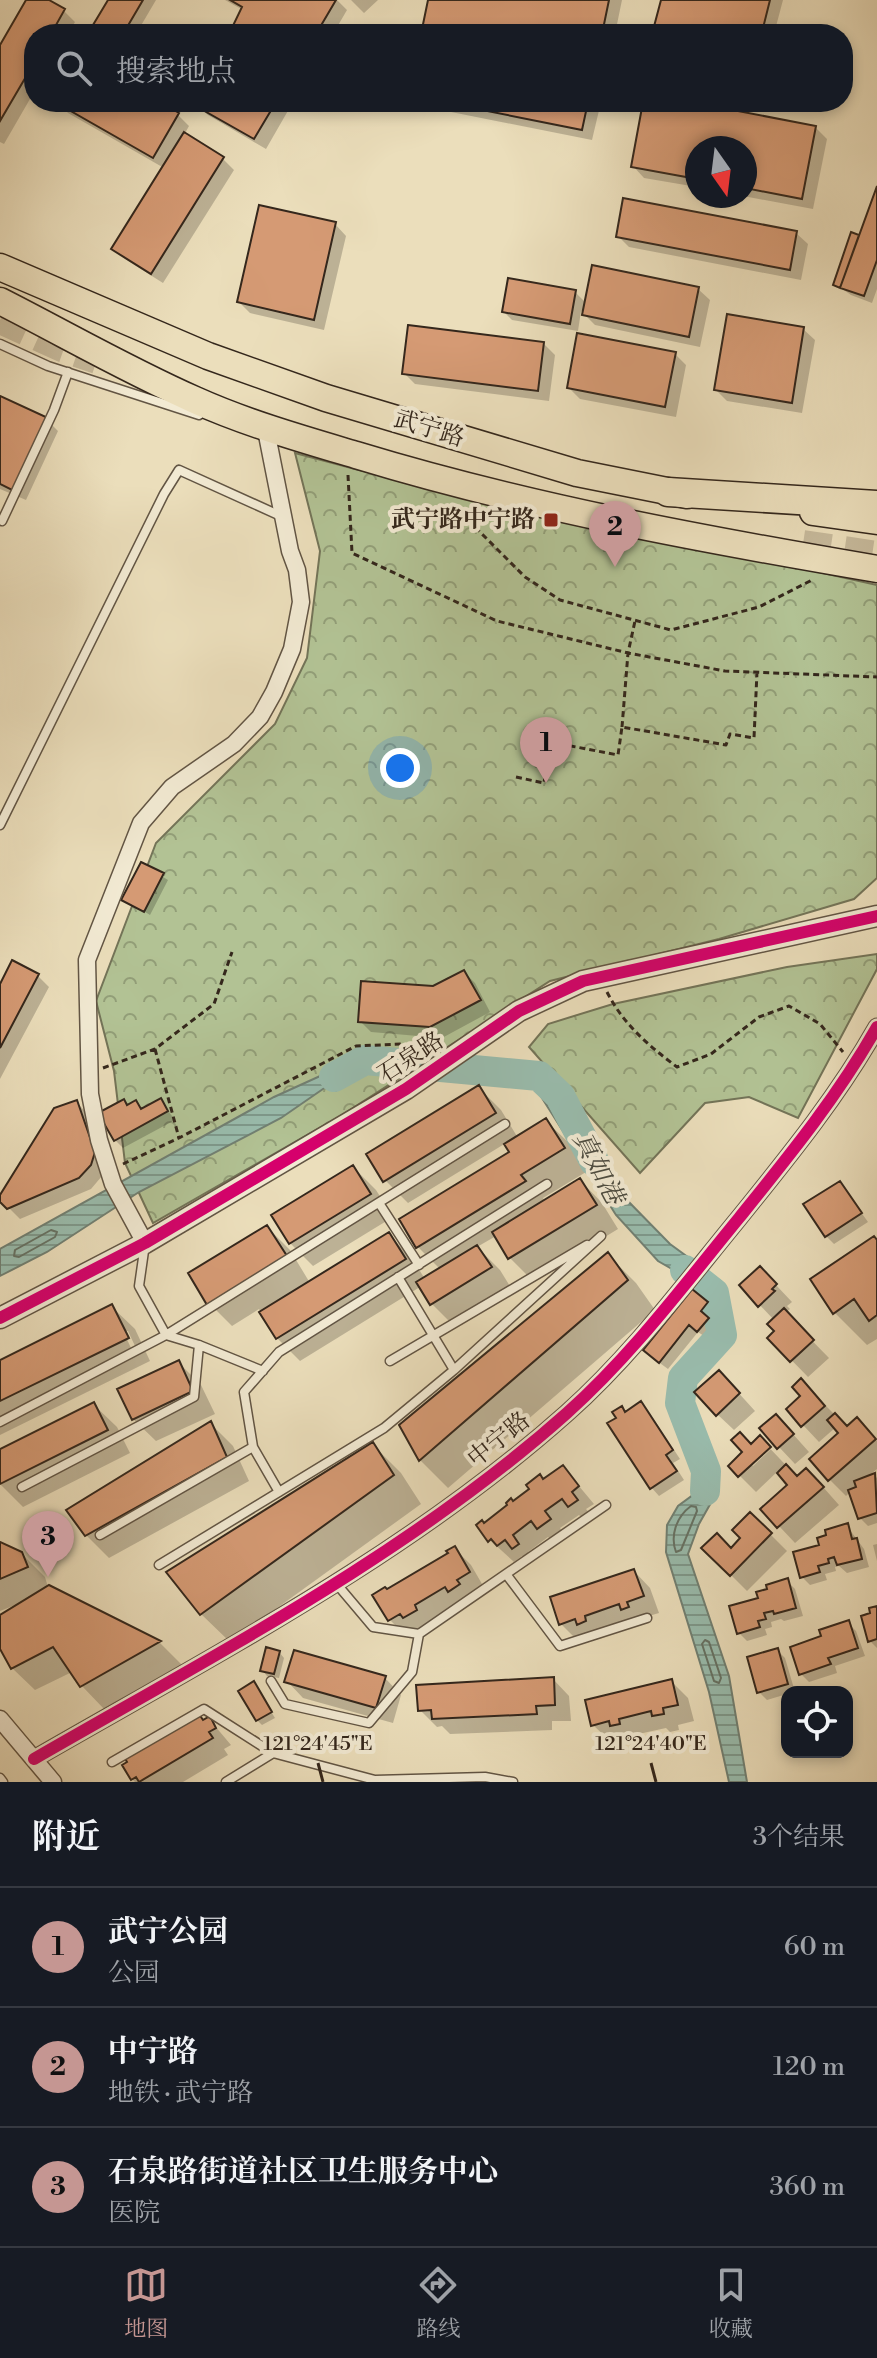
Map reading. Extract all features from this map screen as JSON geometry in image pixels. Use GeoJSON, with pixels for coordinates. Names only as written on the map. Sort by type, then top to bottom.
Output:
{"type":"FeatureCollection","features":[{"type":"Feature","properties":{"kind":"highway"},"geometry":{"type":"LineString","coordinates":[[668,492],[877,505]]}},
{"type":"Feature","properties":{"kind":"main road","name":"武宁路"},"geometry":{"type":"LineString","coordinates":[[0,267],[208,356],[326,398],[577,473],[668,492],[877,521]]}},
{"type":"Feature","properties":{"kind":"main road"},"geometry":{"type":"LineString","coordinates":[[0,301],[196,401],[347,452],[550,508],[877,569]]}},
{"type":"Feature","properties":{"kind":"street"},"geometry":{"type":"LineString","coordinates":[[145,1243],[111,1178],[99,1140],[88,1074],[87,960],[141,823],[172,787],[234,744],[260,717],[292,649],[301,602],[297,570],[290,551],[265,425]]}},
{"type":"Feature","properties":{"kind":"street","name":"石泉路"},"geometry":{"type":"LineString","coordinates":[[0,1318],[145,1243],[406,1089],[519,1011],[583,981],[877,916]]}},
{"type":"Feature","properties":{"kind":"street","name":"中宁路"},"geometry":{"type":"LineString","coordinates":[[34,1759],[390,1548],[488,1479],[568,1412],[641,1338],[813,1127],[854,1068],[877,1027]]}},
{"type":"Feature","properties":{"kind":"street"},"geometry":{"type":"LineString","coordinates":[[0,1719],[53,1782]]}},
{"type":"Feature","properties":{"kind":"lane"},"geometry":{"type":"LineString","coordinates":[[0,344],[68,372],[202,416],[265,425]]}},
{"type":"Feature","properties":{"kind":"lane"},"geometry":{"type":"LineString","coordinates":[[2,521],[54,410],[68,372]]}},
{"type":"Feature","properties":{"kind":"lane"},"geometry":{"type":"LineString","coordinates":[[0,825],[164,494],[179,470],[284,517]]}},
{"type":"Feature","properties":{"kind":"lane"},"geometry":{"type":"LineString","coordinates":[[0,1422],[166,1335],[505,1124]]}},
{"type":"Feature","properties":{"kind":"lane"},"geometry":{"type":"LineString","coordinates":[[279,1492],[253,1447],[244,1392],[279,1352],[547,1184]]}},
{"type":"Feature","properties":{"kind":"lane"},"geometry":{"type":"LineString","coordinates":[[379,1203],[419,1265]]}},
{"type":"Feature","properties":{"kind":"lane"},"geometry":{"type":"LineString","coordinates":[[159,1565],[384,1428],[454,1370],[601,1236],[390,1361]]}},
{"type":"Feature","properties":{"kind":"lane"},"geometry":{"type":"LineString","coordinates":[[145,1243],[139,1286],[166,1335],[263,1371]]}},
{"type":"Feature","properties":{"kind":"lane"},"geometry":{"type":"LineString","coordinates":[[398,1277],[454,1370]]}},
{"type":"Feature","properties":{"kind":"lane"},"geometry":{"type":"LineString","coordinates":[[22,1487],[194,1397],[199,1345]]}},
{"type":"Feature","properties":{"kind":"lane"},"geometry":{"type":"LineString","coordinates":[[100,1535],[253,1447]]}},
{"type":"Feature","properties":{"kind":"lane"},"geometry":{"type":"LineString","coordinates":[[335,1582],[373,1627],[419,1634],[606,1505]]}},
{"type":"Feature","properties":{"kind":"lane"},"geometry":{"type":"LineString","coordinates":[[506,1574],[560,1646],[647,1618]]}},
{"type":"Feature","properties":{"kind":"lane"},"geometry":{"type":"LineString","coordinates":[[271,1681],[285,1704],[369,1723],[412,1672],[419,1634]]}},
{"type":"Feature","properties":{"kind":"lane"},"geometry":{"type":"LineString","coordinates":[[112,1762],[204,1709],[273,1753],[375,1780],[485,1777],[513,1782]]}},
{"type":"Feature","properties":{"kind":"lane"},"geometry":{"type":"LineString","coordinates":[[226,1782],[273,1753]]}},
{"type":"Feature","properties":{"kind":"path"},"geometry":{"type":"LineString","coordinates":[[347,452],[352,553],[497,621],[628,653],[725,671],[877,677]]}},
{"type":"Feature","properties":{"kind":"path"},"geometry":{"type":"LineString","coordinates":[[464,486],[475,527],[525,577],[560,600],[671,630],[759,607],[810,583],[830,561]]}},
{"type":"Feature","properties":{"kind":"path"},"geometry":{"type":"LineString","coordinates":[[516,777],[544,783],[550,742],[618,755],[628,653],[635,621]]}},
{"type":"Feature","properties":{"kind":"path"},"geometry":{"type":"LineString","coordinates":[[622,727],[726,745],[730,734],[754,738],[757,672]]}},
{"type":"Feature","properties":{"kind":"path"},"geometry":{"type":"LineString","coordinates":[[88,1074],[155,1049],[214,1004],[232,952]]}},
{"type":"Feature","properties":{"kind":"path"},"geometry":{"type":"LineString","coordinates":[[599,977],[613,1004],[642,1039],[677,1067],[711,1054],[759,1017],[789,1006],[820,1024],[854,1068]]}},
{"type":"Feature","properties":{"kind":"path"},"geometry":{"type":"LineString","coordinates":[[111,1178],[179,1138],[356,1046],[401,1044],[458,1054]]}},
{"type":"Feature","properties":{"kind":"path"},"geometry":{"type":"LineString","coordinates":[[155,1049],[179,1138]]}},
{"type":"Feature","properties":{"kind":"green space"},"geometry":{"type":"Polygon","coordinates":[[[295,453],[877,585],[877,878],[854,899],[719,939],[550,981],[342,1115],[153,1223],[125,1163],[114,1071],[96,1001],[156,843],[275,724],[307,658],[320,551],[295,453]]]}},
{"type":"Feature","properties":{"kind":"green space"},"geometry":{"type":"Polygon","coordinates":[[[877,954],[877,969],[798,1118],[749,1097],[705,1103],[640,1173],[529,1047],[548,1024],[613,1004],[787,967],[877,954]]]}},
{"type":"Feature","properties":{"kind":"water"},"geometry":{"type":"Polygon","coordinates":[[[431,1055],[418,1065],[365,1060],[281,1118],[139,1192],[47,1252],[0,1276],[0,1249],[274,1097],[364,1056],[431,1055]]]}},
{"type":"Feature","properties":{"kind":"water"},"geometry":{"type":"Polygon","coordinates":[[[485,1062],[539,1076],[566,1107],[624,1197],[670,1244],[722,1282],[732,1333],[718,1356],[691,1385],[691,1401],[710,1447],[717,1492],[699,1524],[688,1554],[729,1676],[747,1782],[729,1782],[709,1692],[666,1552],[667,1525],[678,1506],[705,1486],[675,1375],[722,1335],[714,1293],[658,1261],[616,1215],[535,1087],[445,1078],[457,1069],[485,1062]]]}},
{"type":"Feature","properties":{"kind":"building"},"geometry":{"type":"Polygon","coordinates":[[[26,0],[49,0],[65,9],[57,24],[24,24],[24,80],[0,121],[0,45],[26,0]]]}},
{"type":"Feature","properties":{"kind":"building"},"geometry":{"type":"Polygon","coordinates":[[[108,0],[143,0],[129,24],[94,24],[108,0]]]}},
{"type":"Feature","properties":{"kind":"building"},"geometry":{"type":"Polygon","coordinates":[[[230,0],[336,0],[322,24],[234,24],[242,7],[230,0]]]}},
{"type":"Feature","properties":{"kind":"building"},"geometry":{"type":"Polygon","coordinates":[[[428,0],[609,0],[604,24],[423,24],[428,0]]]}},
{"type":"Feature","properties":{"kind":"building"},"geometry":{"type":"Polygon","coordinates":[[[661,0],[770,0],[764,24],[655,24],[661,0]]]}},
{"type":"Feature","properties":{"kind":"building"},"geometry":{"type":"Polygon","coordinates":[[[72,112],[177,112],[153,158],[72,112]]]}},
{"type":"Feature","properties":{"kind":"building"},"geometry":{"type":"Polygon","coordinates":[[[206,112],[270,112],[254,139],[206,112]]]}},
{"type":"Feature","properties":{"kind":"building"},"geometry":{"type":"Polygon","coordinates":[[[492,112],[586,112],[582,130],[492,112]]]}},
{"type":"Feature","properties":{"kind":"building"},"geometry":{"type":"Polygon","coordinates":[[[641,112],[743,112],[816,126],[802,199],[757,190],[757,136],[685,136],[685,177],[631,167],[641,112]]]}},
{"type":"Feature","properties":{"kind":"building"},"geometry":{"type":"Polygon","coordinates":[[[184,132],[224,157],[151,274],[111,249],[184,132]]]}},
{"type":"Feature","properties":{"kind":"building"},"geometry":{"type":"Polygon","coordinates":[[[877,186],[877,260],[864,296],[840,288],[877,186]]]}},
{"type":"Feature","properties":{"kind":"building"},"geometry":{"type":"Polygon","coordinates":[[[623,198],[797,231],[790,270],[616,237],[623,198]]]}},
{"type":"Feature","properties":{"kind":"building"},"geometry":{"type":"Polygon","coordinates":[[[259,205],[336,222],[314,320],[237,302],[259,205]]]}},
{"type":"Feature","properties":{"kind":"building"},"geometry":{"type":"Polygon","coordinates":[[[851,232],[859,235],[840,288],[833,285],[851,232]]]}},
{"type":"Feature","properties":{"kind":"building"},"geometry":{"type":"Polygon","coordinates":[[[592,265],[699,287],[689,337],[582,315],[592,265]]]}},
{"type":"Feature","properties":{"kind":"building"},"geometry":{"type":"Polygon","coordinates":[[[508,278],[576,290],[570,324],[502,312],[508,278]]]}},
{"type":"Feature","properties":{"kind":"building"},"geometry":{"type":"Polygon","coordinates":[[[727,314],[804,327],[792,403],[714,390],[727,314]]]}},
{"type":"Feature","properties":{"kind":"building"},"geometry":{"type":"Polygon","coordinates":[[[408,325],[544,342],[538,391],[402,374],[408,325]]]}},
{"type":"Feature","properties":{"kind":"building"},"geometry":{"type":"Polygon","coordinates":[[[577,333],[676,352],[665,407],[567,388],[577,333]]]}},
{"type":"Feature","properties":{"kind":"building"},"geometry":{"type":"Polygon","coordinates":[[[0,396],[48,418],[14,491],[0,484],[0,396]]]}},
{"type":"Feature","properties":{"kind":"building"},"geometry":{"type":"Polygon","coordinates":[[[141,862],[164,873],[144,912],[121,900],[141,862]]]}},
{"type":"Feature","properties":{"kind":"building"},"geometry":{"type":"Polygon","coordinates":[[[12,960],[39,974],[0,1048],[0,984],[12,960]]]}},
{"type":"Feature","properties":{"kind":"building"},"geometry":{"type":"Polygon","coordinates":[[[464,970],[481,1000],[430,1027],[358,1022],[361,981],[433,986],[464,970]]]}},
{"type":"Feature","properties":{"kind":"building"},"geometry":{"type":"Polygon","coordinates":[[[479,1085],[496,1113],[383,1182],[366,1154],[479,1085]]]}},
{"type":"Feature","properties":{"kind":"building"},"geometry":{"type":"Polygon","coordinates":[[[161,1098],[168,1111],[114,1141],[98,1113],[124,1099],[127,1105],[136,1100],[141,1109],[161,1098]]]}},
{"type":"Feature","properties":{"kind":"building"},"geometry":{"type":"Polygon","coordinates":[[[77,1100],[95,1152],[91,1165],[79,1178],[7,1209],[0,1202],[0,1195],[54,1108],[77,1100]]]}},
{"type":"Feature","properties":{"kind":"building"},"geometry":{"type":"Polygon","coordinates":[[[546,1118],[565,1148],[521,1175],[526,1181],[416,1248],[399,1219],[509,1152],[504,1144],[546,1118]]]}},
{"type":"Feature","properties":{"kind":"building"},"geometry":{"type":"Polygon","coordinates":[[[353,1165],[371,1194],[289,1244],[271,1215],[353,1165]]]}},
{"type":"Feature","properties":{"kind":"building"},"geometry":{"type":"Polygon","coordinates":[[[580,1178],[597,1205],[508,1259],[492,1232],[580,1178]]]}},
{"type":"Feature","properties":{"kind":"building"},"geometry":{"type":"Polygon","coordinates":[[[840,1181],[862,1213],[825,1237],[803,1204],[840,1181]]]}},
{"type":"Feature","properties":{"kind":"building"},"geometry":{"type":"Polygon","coordinates":[[[267,1225],[287,1256],[207,1305],[188,1273],[267,1225]]]}},
{"type":"Feature","properties":{"kind":"building"},"geometry":{"type":"Polygon","coordinates":[[[389,1232],[406,1259],[276,1339],[259,1312],[389,1232]]]}},
{"type":"Feature","properties":{"kind":"building"},"geometry":{"type":"Polygon","coordinates":[[[874,1236],[877,1240],[877,1315],[869,1321],[854,1299],[833,1314],[810,1279],[874,1236]]]}},
{"type":"Feature","properties":{"kind":"building"},"geometry":{"type":"Polygon","coordinates":[[[477,1245],[492,1267],[430,1305],[416,1282],[477,1245]]]}},
{"type":"Feature","properties":{"kind":"building"},"geometry":{"type":"Polygon","coordinates":[[[608,1252],[628,1280],[419,1461],[399,1425],[608,1252]]]}},
{"type":"Feature","properties":{"kind":"building"},"geometry":{"type":"Polygon","coordinates":[[[760,1266],[777,1284],[772,1289],[775,1291],[758,1307],[739,1285],[760,1266]]]}},
{"type":"Feature","properties":{"kind":"building"},"geometry":{"type":"Polygon","coordinates":[[[692,1289],[708,1302],[701,1311],[709,1318],[697,1332],[689,1325],[659,1363],[643,1350],[692,1289]]]}},
{"type":"Feature","properties":{"kind":"building"},"geometry":{"type":"Polygon","coordinates":[[[112,1304],[129,1338],[0,1401],[0,1360],[112,1304]]]}},
{"type":"Feature","properties":{"kind":"building"},"geometry":{"type":"Polygon","coordinates":[[[784,1308],[814,1340],[790,1362],[767,1338],[774,1331],[767,1324],[784,1308]]]}},
{"type":"Feature","properties":{"kind":"building"},"geometry":{"type":"Polygon","coordinates":[[[179,1360],[193,1391],[132,1420],[117,1389],[179,1360]]]}},
{"type":"Feature","properties":{"kind":"building"},"geometry":{"type":"Polygon","coordinates":[[[719,1370],[740,1393],[716,1416],[694,1392],[719,1370]]]}},
{"type":"Feature","properties":{"kind":"building"},"geometry":{"type":"Polygon","coordinates":[[[801,1378],[825,1406],[801,1427],[786,1409],[800,1396],[792,1387],[801,1378]]]}},
{"type":"Feature","properties":{"kind":"building"},"geometry":{"type":"Polygon","coordinates":[[[641,1401],[673,1450],[666,1455],[677,1471],[650,1489],[607,1423],[616,1418],[612,1412],[622,1406],[625,1412],[641,1401]]]}},
{"type":"Feature","properties":{"kind":"building"},"geometry":{"type":"Polygon","coordinates":[[[94,1402],[108,1430],[0,1484],[0,1449],[94,1402]]]}},
{"type":"Feature","properties":{"kind":"building"},"geometry":{"type":"Polygon","coordinates":[[[835,1413],[847,1426],[857,1417],[876,1439],[828,1481],[809,1459],[838,1433],[827,1420],[835,1413]]]}},
{"type":"Feature","properties":{"kind":"building"},"geometry":{"type":"Polygon","coordinates":[[[776,1414],[794,1434],[777,1449],[759,1428],[776,1414]]]}},
{"type":"Feature","properties":{"kind":"building"},"geometry":{"type":"Polygon","coordinates":[[[211,1421],[227,1457],[85,1536],[66,1510],[211,1421]]]}},
{"type":"Feature","properties":{"kind":"building"},"geometry":{"type":"Polygon","coordinates":[[[740,1432],[751,1444],[760,1435],[771,1447],[738,1477],[728,1466],[742,1452],[731,1440],[740,1432]]]}},
{"type":"Feature","properties":{"kind":"building"},"geometry":{"type":"Polygon","coordinates":[[[373,1442],[394,1475],[200,1615],[166,1572],[373,1442]]]}},
{"type":"Feature","properties":{"kind":"building"},"geometry":{"type":"Polygon","coordinates":[[[786,1464],[797,1476],[806,1468],[824,1487],[777,1528],[760,1509],[787,1485],[777,1473],[786,1464]]]}},
{"type":"Feature","properties":{"kind":"building"},"geometry":{"type":"Polygon","coordinates":[[[563,1465],[579,1486],[572,1492],[578,1500],[568,1507],[562,1499],[545,1511],[551,1519],[537,1529],[531,1521],[513,1535],[519,1544],[512,1549],[505,1540],[497,1546],[491,1539],[488,1542],[476,1525],[482,1520],[484,1523],[507,1505],[511,1498],[513,1501],[529,1489],[526,1485],[540,1474],[543,1479],[563,1465]]]}},
{"type":"Feature","properties":{"kind":"building"},"geometry":{"type":"Polygon","coordinates":[[[875,1473],[877,1513],[858,1519],[848,1490],[856,1487],[854,1481],[875,1473]]]}},
{"type":"Feature","properties":{"kind":"building"},"geometry":{"type":"Polygon","coordinates":[[[750,1512],[772,1533],[730,1576],[701,1548],[717,1533],[731,1548],[740,1538],[732,1530],[750,1512]]]}},
{"type":"Feature","properties":{"kind":"building"},"geometry":{"type":"Polygon","coordinates":[[[848,1523],[852,1539],[857,1538],[862,1559],[837,1565],[834,1557],[828,1559],[829,1563],[818,1566],[820,1572],[800,1578],[793,1552],[819,1545],[817,1538],[826,1535],[825,1530],[848,1523]]]}},
{"type":"Feature","properties":{"kind":"building"},"geometry":{"type":"Polygon","coordinates":[[[0,1542],[22,1552],[28,1567],[0,1579],[0,1542]]]}},
{"type":"Feature","properties":{"kind":"building"},"geometry":{"type":"Polygon","coordinates":[[[455,1546],[470,1572],[457,1580],[460,1584],[448,1592],[445,1587],[415,1605],[417,1610],[403,1618],[400,1614],[388,1621],[372,1595],[448,1553],[446,1551],[455,1546]]]}},
{"type":"Feature","properties":{"kind":"building"},"geometry":{"type":"Polygon","coordinates":[[[634,1569],[644,1596],[627,1602],[629,1607],[621,1610],[619,1604],[585,1616],[586,1621],[577,1625],[575,1619],[559,1625],[550,1597],[634,1569]]]}},
{"type":"Feature","properties":{"kind":"building"},"geometry":{"type":"Polygon","coordinates":[[[788,1578],[796,1608],[774,1614],[773,1611],[764,1613],[766,1619],[758,1621],[760,1627],[737,1634],[729,1606],[758,1598],[756,1592],[767,1589],[766,1585],[788,1578]]]}},
{"type":"Feature","properties":{"kind":"building"},"geometry":{"type":"Polygon","coordinates":[[[49,1585],[161,1641],[80,1687],[53,1647],[11,1669],[0,1649],[0,1615],[49,1585]]]}},
{"type":"Feature","properties":{"kind":"building"},"geometry":{"type":"Polygon","coordinates":[[[877,1606],[877,1639],[868,1642],[861,1616],[870,1613],[869,1608],[877,1606]]]}},
{"type":"Feature","properties":{"kind":"building"},"geometry":{"type":"Polygon","coordinates":[[[849,1620],[858,1648],[828,1658],[831,1664],[799,1675],[790,1647],[821,1636],[819,1630],[849,1620]]]}},
{"type":"Feature","properties":{"kind":"building"},"geometry":{"type":"Polygon","coordinates":[[[266,1647],[280,1651],[274,1674],[260,1671],[266,1647]]]}},
{"type":"Feature","properties":{"kind":"building"},"geometry":{"type":"Polygon","coordinates":[[[778,1648],[788,1684],[757,1693],[747,1657],[778,1648]]]}},
{"type":"Feature","properties":{"kind":"building"},"geometry":{"type":"Polygon","coordinates":[[[294,1650],[386,1676],[376,1708],[284,1682],[294,1650]]]}},
{"type":"Feature","properties":{"kind":"building"},"geometry":{"type":"Polygon","coordinates":[[[554,1677],[555,1705],[536,1706],[537,1714],[432,1719],[431,1710],[418,1711],[416,1685],[554,1677]]]}},
{"type":"Feature","properties":{"kind":"building"},"geometry":{"type":"Polygon","coordinates":[[[672,1679],[678,1705],[663,1708],[664,1714],[652,1716],[651,1711],[619,1719],[620,1724],[610,1726],[609,1721],[591,1726],[585,1700],[672,1679]]]}},
{"type":"Feature","properties":{"kind":"building"},"geometry":{"type":"Polygon","coordinates":[[[254,1681],[272,1712],[256,1721],[238,1691],[254,1681]]]}},
{"type":"Feature","properties":{"kind":"building"},"geometry":{"type":"Polygon","coordinates":[[[199,1714],[203,1720],[210,1716],[216,1728],[209,1732],[213,1738],[139,1782],[136,1777],[131,1780],[122,1765],[127,1762],[124,1757],[199,1714]]]}},
{"type":"Feature","properties":{"kind":"waterway","name":"真如港"},"geometry":{"type":"LineString","coordinates":[[334,1077],[365,1060],[539,1076],[560,1096],[594,1161]]}},
{"type":"Feature","properties":{"kind":"waterway","name":"真如港"},"geometry":{"type":"LineString","coordinates":[[685,1270],[714,1293],[722,1335],[683,1378],[680,1403],[706,1471],[705,1491]]}},
{"type":"Feature","properties":{"kind":"tunnel"},"geometry":{"type":"LineString","coordinates":[[0,320],[97,360]]}},
{"type":"Feature","properties":{"kind":"tunnel"},"geometry":{"type":"LineString","coordinates":[[803,544],[877,555]]}},
{"type":"Feature","properties":{"kind":"cycle path"},"geometry":{"type":"LineString","coordinates":[[0,1318],[145,1243],[406,1089],[519,1011],[583,981],[877,916]]}},
{"type":"Feature","properties":{"kind":"cycle path"},"geometry":{"type":"LineString","coordinates":[[34,1759],[241,1641],[377,1557],[443,1512],[567,1413],[591,1391],[678,1294],[758,1195],[829,1101],[877,1027]]}},
{"type":"Feature","properties":{"kind":"place","name":"武宁路中宁路"},"geometry":{"type":"Point","coordinates":[551,520]}},
{"type":"Feature","properties":{"kind":"place","name":"中宁路"},"geometry":{"type":"Point","coordinates":[615,567]}},
{"type":"Feature","properties":{"kind":"place","name":"武宁公园"},"geometry":{"type":"Point","coordinates":[546,783]}},
{"type":"Feature","properties":{"kind":"place","name":"石泉路街道社区卫生服务中心"},"geometry":{"type":"Point","coordinates":[48,1577]}}]}
